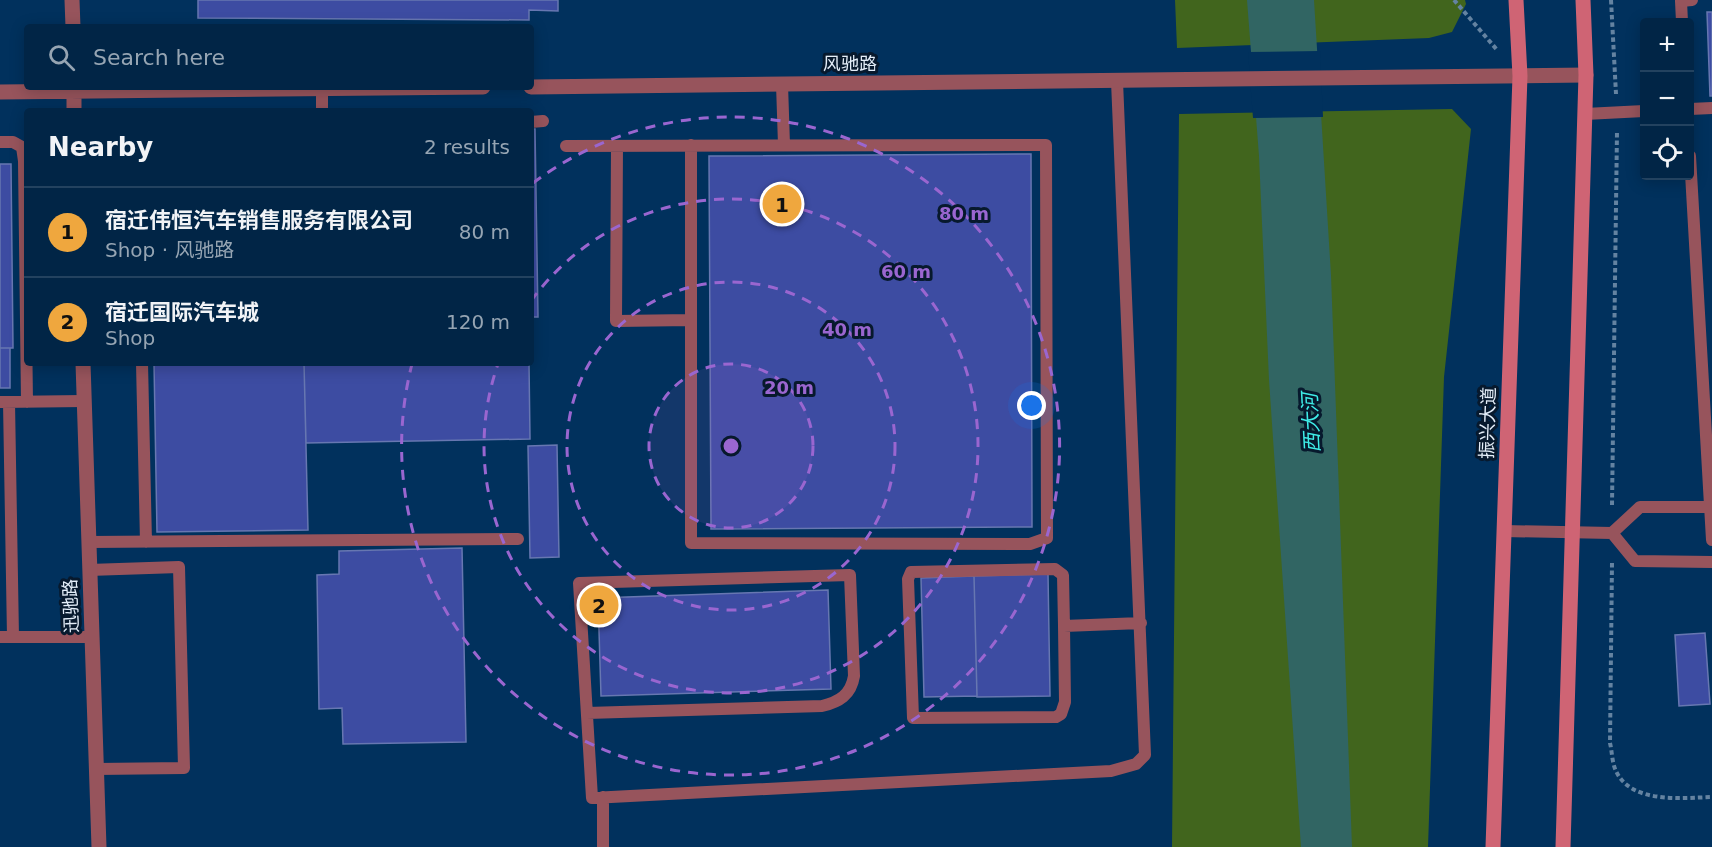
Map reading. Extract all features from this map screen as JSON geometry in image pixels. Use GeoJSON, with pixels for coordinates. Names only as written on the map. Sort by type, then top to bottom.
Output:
{"type":"FeatureCollection","features":[{"type":"Feature","properties":{"kind":"main road","name":"振兴大道"},"geometry":{"type":"LineString","coordinates":[[1493,847],[1520,76],[1516,0]]}},
{"type":"Feature","properties":{"kind":"main road"},"geometry":{"type":"LineString","coordinates":[[1563,847],[1586,75],[1583,0]]}},
{"type":"Feature","properties":{"kind":"street"},"geometry":{"type":"LineString","coordinates":[[72,0],[73,24]]}},
{"type":"Feature","properties":{"kind":"street","name":"风驰路"},"geometry":{"type":"LineString","coordinates":[[534,87],[1586,75]]}},
{"type":"Feature","properties":{"kind":"street"},"geometry":{"type":"LineString","coordinates":[[0,92],[49,90]]}},
{"type":"Feature","properties":{"kind":"street"},"geometry":{"type":"LineString","coordinates":[[74,90],[75,108]]}},
{"type":"Feature","properties":{"kind":"street","name":"迅驰路"},"geometry":{"type":"LineString","coordinates":[[83,366],[99,847]]}},
{"type":"Feature","properties":{"kind":"lane"},"geometry":{"type":"LineString","coordinates":[[1682,18],[1681,1],[1692,0]]}},
{"type":"Feature","properties":{"kind":"lane"},"geometry":{"type":"LineString","coordinates":[[587,713],[822,706],[834,703],[852,688],[854,676],[850,575],[579,584],[592,798],[1111,771],[1136,764],[1145,755],[1117,81]]}},
{"type":"Feature","properties":{"kind":"lane"},"geometry":{"type":"LineString","coordinates":[[782,84],[784,145]]}},
{"type":"Feature","properties":{"kind":"lane"},"geometry":{"type":"LineString","coordinates":[[322,90],[322,108]]}},
{"type":"Feature","properties":{"kind":"lane"},"geometry":{"type":"LineString","coordinates":[[1694,109],[1712,108]]}},
{"type":"Feature","properties":{"kind":"lane"},"geometry":{"type":"LineString","coordinates":[[1585,114],[1640,111]]}},
{"type":"Feature","properties":{"kind":"lane"},"geometry":{"type":"LineString","coordinates":[[0,142],[13,142],[22,147],[24,161]]}},
{"type":"Feature","properties":{"kind":"lane"},"geometry":{"type":"LineString","coordinates":[[566,146],[691,145],[1046,145],[1047,538],[1030,544],[691,543],[691,145]]}},
{"type":"Feature","properties":{"kind":"lane"},"geometry":{"type":"LineString","coordinates":[[617,146],[616,321],[691,320]]}},
{"type":"Feature","properties":{"kind":"lane"},"geometry":{"type":"LineString","coordinates":[[1691,180],[1707,369],[1712,540]]}},
{"type":"Feature","properties":{"kind":"lane"},"geometry":{"type":"LineString","coordinates":[[27,366],[27,402]]}},
{"type":"Feature","properties":{"kind":"lane"},"geometry":{"type":"LineString","coordinates":[[142,366],[146,542]]}},
{"type":"Feature","properties":{"kind":"lane"},"geometry":{"type":"LineString","coordinates":[[13,637],[4,402],[84,401]]}},
{"type":"Feature","properties":{"kind":"lane"},"geometry":{"type":"LineString","coordinates":[[1504,531],[1612,533],[1640,507],[1710,507]]}},
{"type":"Feature","properties":{"kind":"lane"},"geometry":{"type":"LineString","coordinates":[[1612,533],[1635,561],[1712,562]]}},
{"type":"Feature","properties":{"kind":"lane"},"geometry":{"type":"LineString","coordinates":[[89,542],[518,539]]}},
{"type":"Feature","properties":{"kind":"lane"},"geometry":{"type":"LineString","coordinates":[[89,570],[179,567],[184,768],[96,769]]}},
{"type":"Feature","properties":{"kind":"lane"},"geometry":{"type":"LineString","coordinates":[[1060,571],[1063,575],[1064,626],[1065,702],[1061,714],[1034,717],[913,718],[908,579],[911,572],[1060,571]]}},
{"type":"Feature","properties":{"kind":"lane"},"geometry":{"type":"LineString","coordinates":[[1064,626],[1141,623]]}},
{"type":"Feature","properties":{"kind":"lane"},"geometry":{"type":"LineString","coordinates":[[0,637],[92,637]]}},
{"type":"Feature","properties":{"kind":"lane"},"geometry":{"type":"LineString","coordinates":[[603,797],[603,847]]}},
{"type":"Feature","properties":{"kind":"path"},"geometry":{"type":"LineString","coordinates":[[1454,0],[1520,76]]}},
{"type":"Feature","properties":{"kind":"path"},"geometry":{"type":"LineString","coordinates":[[1611,0],[1617,112],[1610,743],[1616,772],[1635,792],[1679,798],[1712,796]]}},
{"type":"Feature","properties":{"kind":"green space"},"geometry":{"type":"Polygon","coordinates":[[[1175,0],[1465,0],[1466,4],[1452,32],[1429,38],[1177,48],[1175,0]]]}},
{"type":"Feature","properties":{"kind":"green space"},"geometry":{"type":"Polygon","coordinates":[[[1452,109],[1471,129],[1444,377],[1428,847],[1172,847],[1179,114],[1452,109]]]}},
{"type":"Feature","properties":{"kind":"water","name":"西大河"},"geometry":{"type":"Polygon","coordinates":[[[1247,0],[1314,0],[1331,275],[1352,847],[1301,847],[1269,380],[1259,156],[1247,0]]]}},
{"type":"Feature","properties":{"kind":"pier"},"geometry":{"type":"Polygon","coordinates":[[[1320,51],[1323,117],[1253,118],[1248,52],[1320,51]]]}},
{"type":"Feature","properties":{"kind":"building"},"geometry":{"type":"Polygon","coordinates":[[[198,0],[558,0],[558,11],[529,10],[529,20],[198,18],[198,0]]]}},
{"type":"Feature","properties":{"kind":"building"},"geometry":{"type":"Polygon","coordinates":[[[1707,12],[1712,12],[1712,96],[1710,96],[1707,12]]]}},
{"type":"Feature","properties":{"kind":"building"},"geometry":{"type":"Polygon","coordinates":[[[534,129],[535,129],[538,317],[534,317],[534,129]]]}},
{"type":"Feature","properties":{"kind":"building"},"geometry":{"type":"Polygon","coordinates":[[[1031,154],[1032,527],[711,529],[709,156],[1031,154]]]}},
{"type":"Feature","properties":{"kind":"building"},"geometry":{"type":"Polygon","coordinates":[[[0,164],[11,164],[13,348],[0,348],[0,164]]]}},
{"type":"Feature","properties":{"kind":"building"},"geometry":{"type":"Polygon","coordinates":[[[0,348],[10,348],[10,388],[0,388],[0,348]]]}},
{"type":"Feature","properties":{"kind":"building"},"geometry":{"type":"Polygon","coordinates":[[[154,366],[304,366],[308,530],[157,532],[154,366]]]}},
{"type":"Feature","properties":{"kind":"building"},"geometry":{"type":"Polygon","coordinates":[[[304,366],[529,366],[530,439],[306,443],[304,366]]]}},
{"type":"Feature","properties":{"kind":"building"},"geometry":{"type":"Polygon","coordinates":[[[557,445],[559,557],[530,558],[528,446],[557,445]]]}},
{"type":"Feature","properties":{"kind":"building"},"geometry":{"type":"Polygon","coordinates":[[[462,548],[466,742],[343,744],[342,708],[319,709],[317,575],[339,574],[339,551],[462,548]]]}},
{"type":"Feature","properties":{"kind":"building"},"geometry":{"type":"Polygon","coordinates":[[[1048,574],[1050,696],[977,697],[974,576],[1048,574]]]}},
{"type":"Feature","properties":{"kind":"building"},"geometry":{"type":"Polygon","coordinates":[[[974,576],[977,696],[924,697],[921,578],[974,576]]]}},
{"type":"Feature","properties":{"kind":"building"},"geometry":{"type":"Polygon","coordinates":[[[828,590],[831,689],[601,696],[598,598],[828,590]]]}},
{"type":"Feature","properties":{"kind":"building"},"geometry":{"type":"Polygon","coordinates":[[[1705,633],[1710,704],[1679,706],[1675,635],[1705,633]]]}},
{"type":"Feature","properties":{"kind":"place","name":"宿迁伟恒汽车销售服务有限公司"},"geometry":{"type":"Point","coordinates":[782,204]}},
{"type":"Feature","properties":{"kind":"place","name":"宿迁国际汽车城"},"geometry":{"type":"Point","coordinates":[599,605]}}]}
